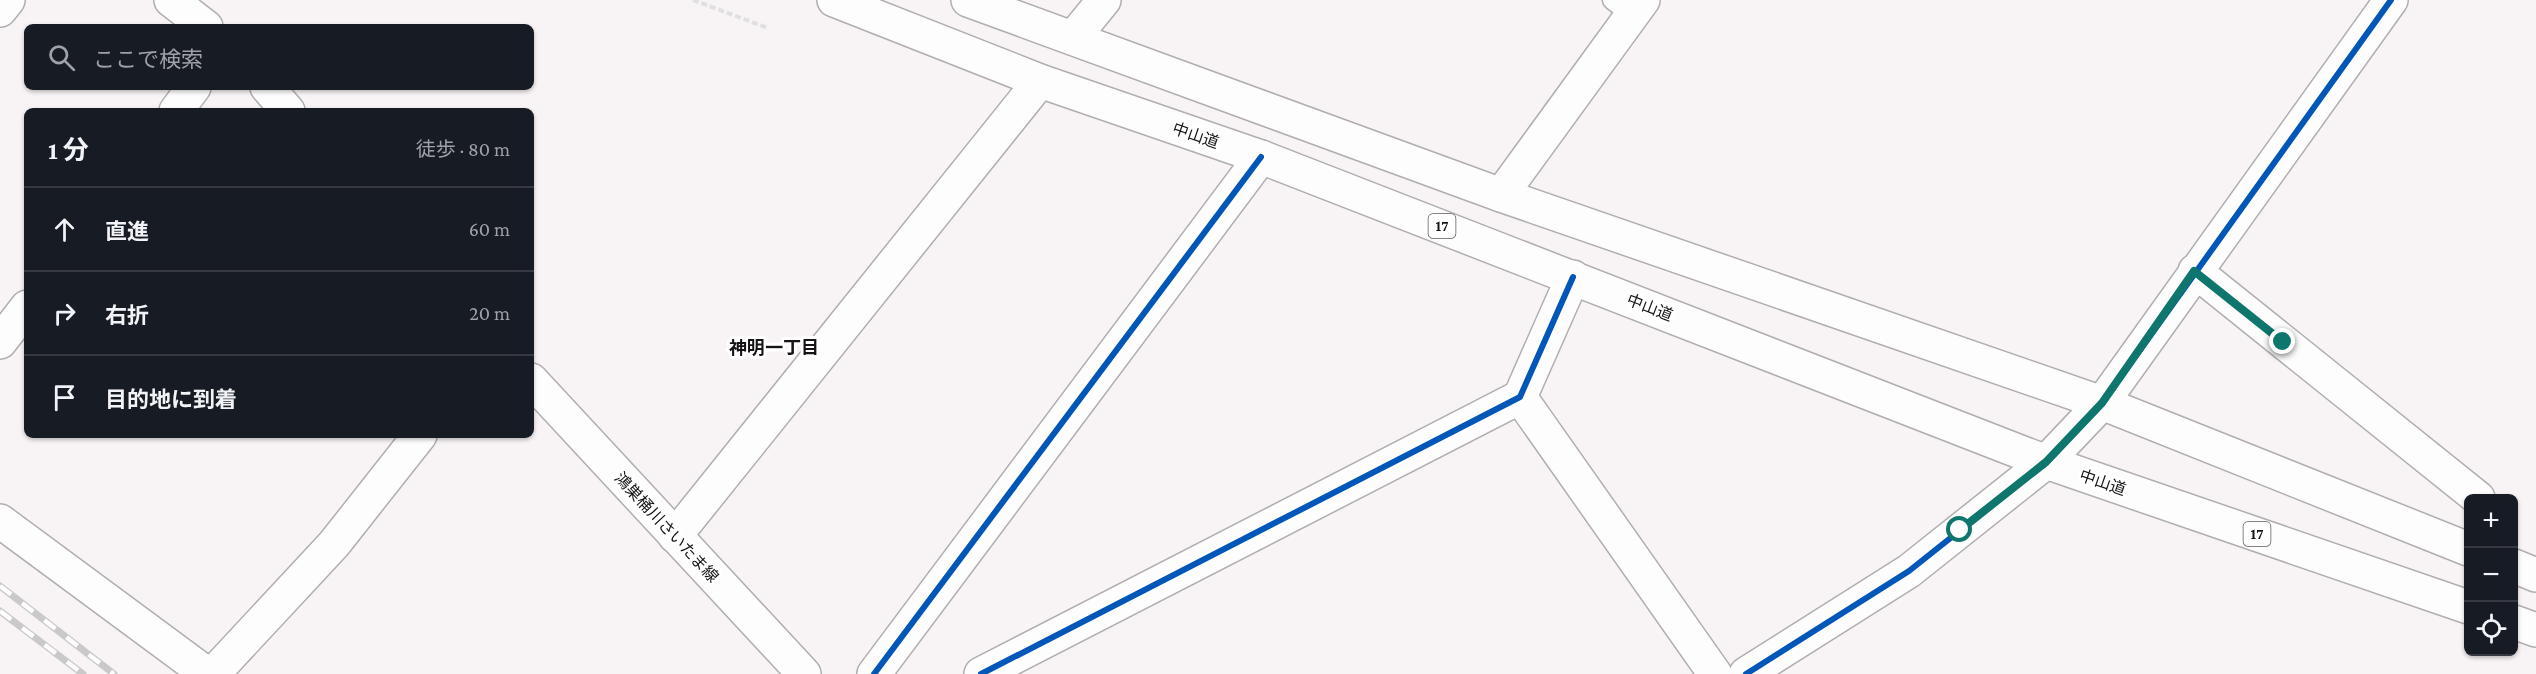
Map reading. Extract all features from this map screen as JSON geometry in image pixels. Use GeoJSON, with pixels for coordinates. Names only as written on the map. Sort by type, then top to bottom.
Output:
{"type":"FeatureCollection","features":[{"type":"Feature","properties":{"kind":"main road"},"geometry":{"type":"LineString","coordinates":[[0,10],[8,0]]}},
{"type":"Feature","properties":{"kind":"main road"},"geometry":{"type":"LineString","coordinates":[[171,0],[202,24]]}},
{"type":"Feature","properties":{"kind":"main road","name":"中山道"},"geometry":{"type":"LineString","coordinates":[[834,0],[1040,81],[1261,157],[2046,462],[2464,605]]}},
{"type":"Feature","properties":{"kind":"main road"},"geometry":{"type":"LineString","coordinates":[[968,0],[1501,195],[2102,403],[2466,548]]}},
{"type":"Feature","properties":{"kind":"main road"},"geometry":{"type":"LineString","coordinates":[[1073,38],[1104,0]]}},
{"type":"Feature","properties":{"kind":"main road"},"geometry":{"type":"LineString","coordinates":[[1746,674],[1909,571],[2046,462],[2102,403],[2194,271],[2391,0]]}},
{"type":"Feature","properties":{"kind":"main road"},"geometry":{"type":"LineString","coordinates":[[1501,195],[1629,5]]}},
{"type":"Feature","properties":{"kind":"main road"},"geometry":{"type":"LineString","coordinates":[[675,536],[1040,81]]}},
{"type":"Feature","properties":{"kind":"main road"},"geometry":{"type":"LineString","coordinates":[[178,108],[192,90]]}},
{"type":"Feature","properties":{"kind":"main road"},"geometry":{"type":"LineString","coordinates":[[270,90],[285,108]]}},
{"type":"Feature","properties":{"kind":"main road"},"geometry":{"type":"LineString","coordinates":[[874,674],[1261,157]]}},
{"type":"Feature","properties":{"kind":"main road"},"geometry":{"type":"LineString","coordinates":[[2194,271],[2473,494]]}},
{"type":"Feature","properties":{"kind":"main road"},"geometry":{"type":"LineString","coordinates":[[981,674],[1520,397],[1573,277]]}},
{"type":"Feature","properties":{"kind":"main road"},"geometry":{"type":"LineString","coordinates":[[0,342],[24,311]]}},
{"type":"Feature","properties":{"kind":"main road","name":"鴻巣桶川さいたま線"},"geometry":{"type":"LineString","coordinates":[[534,383],[804,674]]}},
{"type":"Feature","properties":{"kind":"main road"},"geometry":{"type":"LineString","coordinates":[[1520,397],[1715,674]]}},
{"type":"Feature","properties":{"kind":"main road"},"geometry":{"type":"LineString","coordinates":[[213,674],[334,544],[418,438]]}},
{"type":"Feature","properties":{"kind":"main road"},"geometry":{"type":"LineString","coordinates":[[0,521],[207,674]]}},
{"type":"Feature","properties":{"kind":"main road"},"geometry":{"type":"LineString","coordinates":[[2518,568],[2536,575]]}},
{"type":"Feature","properties":{"kind":"main road"},"geometry":{"type":"LineString","coordinates":[[2518,623],[2536,630]]}},
{"type":"Feature","properties":{"kind":"path"},"geometry":{"type":"LineString","coordinates":[[697,1],[768,28]]}},
{"type":"Feature","properties":{"kind":"railway"},"geometry":{"type":"LineString","coordinates":[[0,586],[114,674]]}},
{"type":"Feature","properties":{"kind":"railway"},"geometry":{"type":"LineString","coordinates":[[0,611],[83,674]]}},
{"type":"Feature","properties":{"kind":"cycle path"},"geometry":{"type":"LineString","coordinates":[[1746,674],[1909,571],[2046,462],[2102,403],[2391,0]]}},
{"type":"Feature","properties":{"kind":"cycle path"},"geometry":{"type":"LineString","coordinates":[[874,674],[1261,157]]}},
{"type":"Feature","properties":{"kind":"cycle path"},"geometry":{"type":"LineString","coordinates":[[981,674],[1520,397],[1573,277]]}},
{"type":"Feature","properties":{"kind":"district","name":"神明一丁目"},"geometry":{"type":"Point","coordinates":[774,348]}},
{"type":"Feature","properties":{"kind":"route"},"geometry":{"type":"LineString","coordinates":[[1960,530],[2046,462],[2102,403],[2194,271],[2283,342]]}}]}
